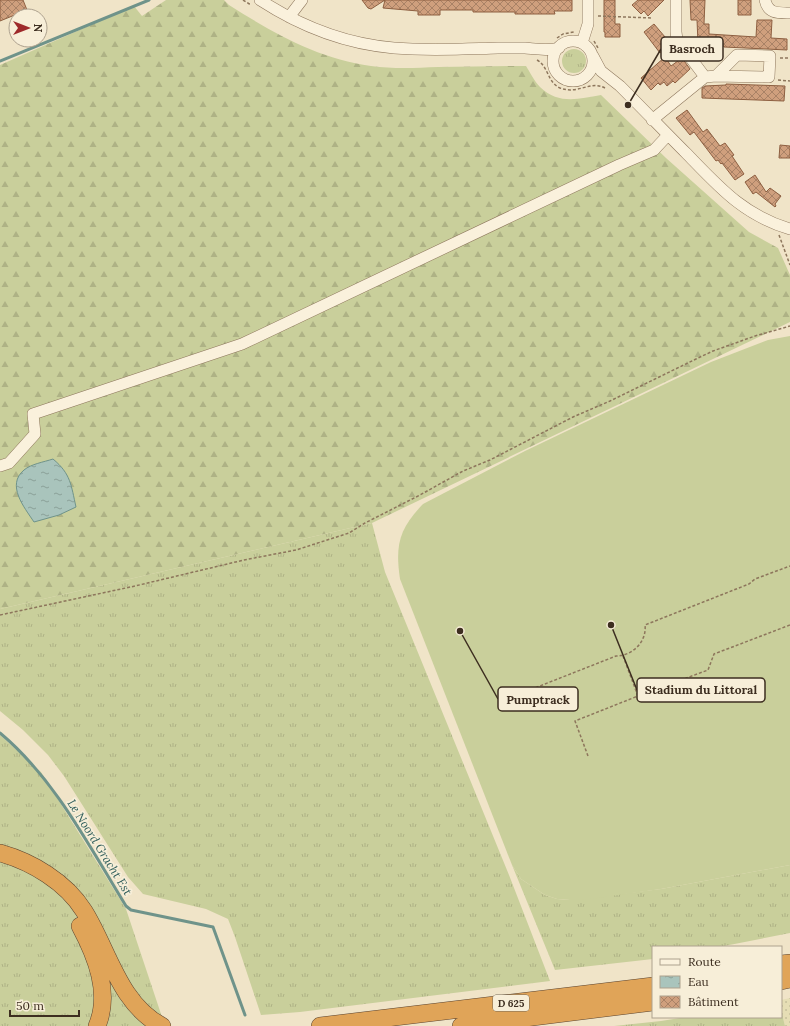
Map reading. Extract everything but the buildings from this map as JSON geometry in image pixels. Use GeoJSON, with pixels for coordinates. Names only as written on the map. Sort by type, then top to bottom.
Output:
{"type":"FeatureCollection","features":[{"type":"Feature","properties":{"kind":"highway"},"geometry":{"type":"LineString","coordinates":[[0,853],[20,859],[33,866],[53,879],[71,894],[87,916],[129,995],[143,1012],[153,1021],[162,1026]]}},
{"type":"Feature","properties":{"kind":"highway"},"geometry":{"type":"LineString","coordinates":[[0,864],[22,872],[46,887],[62,901],[76,918],[96,964],[101,982],[103,1002],[97,1026]]}},
{"type":"Feature","properties":{"kind":"highway","name":"D 625"},"geometry":{"type":"LineString","coordinates":[[320,1026],[652,986]]}},
{"type":"Feature","properties":{"kind":"highway","name":"D 625"},"geometry":{"type":"LineString","coordinates":[[461,1026],[652,1002]]}},
{"type":"Feature","properties":{"kind":"street"},"geometry":{"type":"LineString","coordinates":[[260,0],[289,17],[318,30],[340,37],[385,47],[427,50],[521,48],[534,54],[549,56],[554,62]]}},
{"type":"Feature","properties":{"kind":"street"},"geometry":{"type":"LineString","coordinates":[[289,17],[302,0]]}},
{"type":"Feature","properties":{"kind":"street"},"geometry":{"type":"LineString","coordinates":[[582,43],[587,30],[588,0]]}},
{"type":"Feature","properties":{"kind":"street"},"geometry":{"type":"LineString","coordinates":[[652,120],[710,76],[677,40],[676,0]]}},
{"type":"Feature","properties":{"kind":"street"},"geometry":{"type":"LineString","coordinates":[[765,0],[771,11],[778,13],[790,13]]}},
{"type":"Feature","properties":{"kind":"street"},"geometry":{"type":"LineString","coordinates":[[534,54],[559,48],[568,42],[582,43],[587,47],[598,68],[610,85]]}},
{"type":"Feature","properties":{"kind":"street"},"geometry":{"type":"LineString","coordinates":[[559,48],[554,56],[554,62],[558,74],[564,79],[574,81],[586,77],[600,77],[610,85],[620,86],[652,120],[738,204],[765,220],[790,229]]}},
{"type":"Feature","properties":{"kind":"street"},"geometry":{"type":"LineString","coordinates":[[586,77],[592,68],[593,56]]}},
{"type":"Feature","properties":{"kind":"street"},"geometry":{"type":"LineString","coordinates":[[0,466],[10,463],[35,434],[33,414],[242,344],[619,165],[654,150],[668,135]]}},
{"type":"Feature","properties":{"kind":"path"},"geometry":{"type":"LineString","coordinates":[[588,16],[653,18]]}},
{"type":"Feature","properties":{"kind":"path"},"geometry":{"type":"LineString","coordinates":[[534,54],[542,63],[552,81],[561,88],[575,91],[596,85],[610,85]]}},
{"type":"Feature","properties":{"kind":"path"},"geometry":{"type":"LineString","coordinates":[[778,236],[790,265]]}},
{"type":"Feature","properties":{"kind":"path"},"geometry":{"type":"LineString","coordinates":[[0,615],[135,586],[230,563],[296,550],[349,533],[463,471],[490,460],[573,417],[610,401],[696,359],[755,336],[790,326]]}},
{"type":"Feature","properties":{"kind":"path"},"geometry":{"type":"LineString","coordinates":[[517,695],[616,656],[623,656],[635,650],[641,643],[646,630],[645,625],[749,584],[755,579],[790,566]]}},
{"type":"Feature","properties":{"kind":"path"},"geometry":{"type":"LineString","coordinates":[[588,756],[575,721],[708,670],[714,654],[790,625]]}},
{"type":"Feature","properties":{"kind":"path"},"geometry":{"type":"LineString","coordinates":[[623,656],[638,696]]}},
{"type":"Feature","properties":{"kind":"shaded area"},"geometry":{"type":"Polygon","coordinates":[[[790,998],[790,1026],[785,1026],[782,1014],[782,1000],[790,998]]]}},
{"type":"Feature","properties":{"kind":"green space"},"geometry":{"type":"Polygon","coordinates":[[[166,0],[224,0],[229,5],[280,35],[315,51],[352,63],[396,68],[526,66],[540,87],[547,93],[554,96],[577,99],[601,95],[666,158],[749,232],[778,248],[790,275],[790,322],[372,523],[0,609],[0,65],[39,48],[48,48],[48,44],[134,6],[142,16],[166,0]]]}},
{"type":"Feature","properties":{"kind":"green space"},"geometry":{"type":"Polygon","coordinates":[[[574,49],[583,52],[586,61],[583,70],[574,73],[565,70],[562,61],[565,52],[574,49]]]}},
{"type":"Feature","properties":{"kind":"green space"},"geometry":{"type":"Polygon","coordinates":[[[790,336],[790,865],[661,889],[582,900],[557,899],[545,895],[521,879],[512,865],[400,579],[398,556],[404,530],[409,521],[423,504],[525,451],[711,362],[768,340],[790,336]]]}},
{"type":"Feature","properties":{"kind":"green space"},"geometry":{"type":"Polygon","coordinates":[[[372,523],[385,572],[509,875],[550,981],[300,1012],[261,1015],[228,919],[206,909],[143,894],[128,877],[64,776],[48,755],[23,730],[0,711],[0,609],[372,523]]]}},
{"type":"Feature","properties":{"kind":"green space"},"geometry":{"type":"Polygon","coordinates":[[[0,735],[41,772],[126,909],[165,1026],[0,1026],[0,735]]]}},
{"type":"Feature","properties":{"kind":"green space"},"geometry":{"type":"Polygon","coordinates":[[[512,865],[521,879],[545,895],[557,899],[570,900],[661,889],[790,865],[790,933],[724,946],[652,946],[652,959],[555,970],[512,865]]]}},
{"type":"Feature","properties":{"kind":"green space"},"geometry":{"type":"Polygon","coordinates":[[[782,1014],[785,1026],[614,1026],[680,1018],[782,1018],[782,1014]]]}},
{"type":"Feature","properties":{"kind":"water"},"geometry":{"type":"Polygon","coordinates":[[[53,459],[59,464],[67,475],[76,507],[59,515],[34,522],[18,496],[17,482],[19,476],[27,468],[53,459]]]}},
{"type":"Feature","properties":{"kind":"waterway"},"geometry":{"type":"LineString","coordinates":[[0,61],[149,0]]}},
{"type":"Feature","properties":{"kind":"waterway","name":"Le Noord Gracht Est"},"geometry":{"type":"LineString","coordinates":[[0,733],[20,751],[54,792],[70,814],[126,906],[131,910],[213,927],[245,1015]]}},
{"type":"Feature","properties":{"kind":"place","name":"Basroch"},"geometry":{"type":"Point","coordinates":[628,105]}},
{"type":"Feature","properties":{"kind":"place","name":"Stadium du Littoral"},"geometry":{"type":"Point","coordinates":[611,625]}},
{"type":"Feature","properties":{"kind":"place","name":"Pumptrack"},"geometry":{"type":"Point","coordinates":[460,631]}}]}
